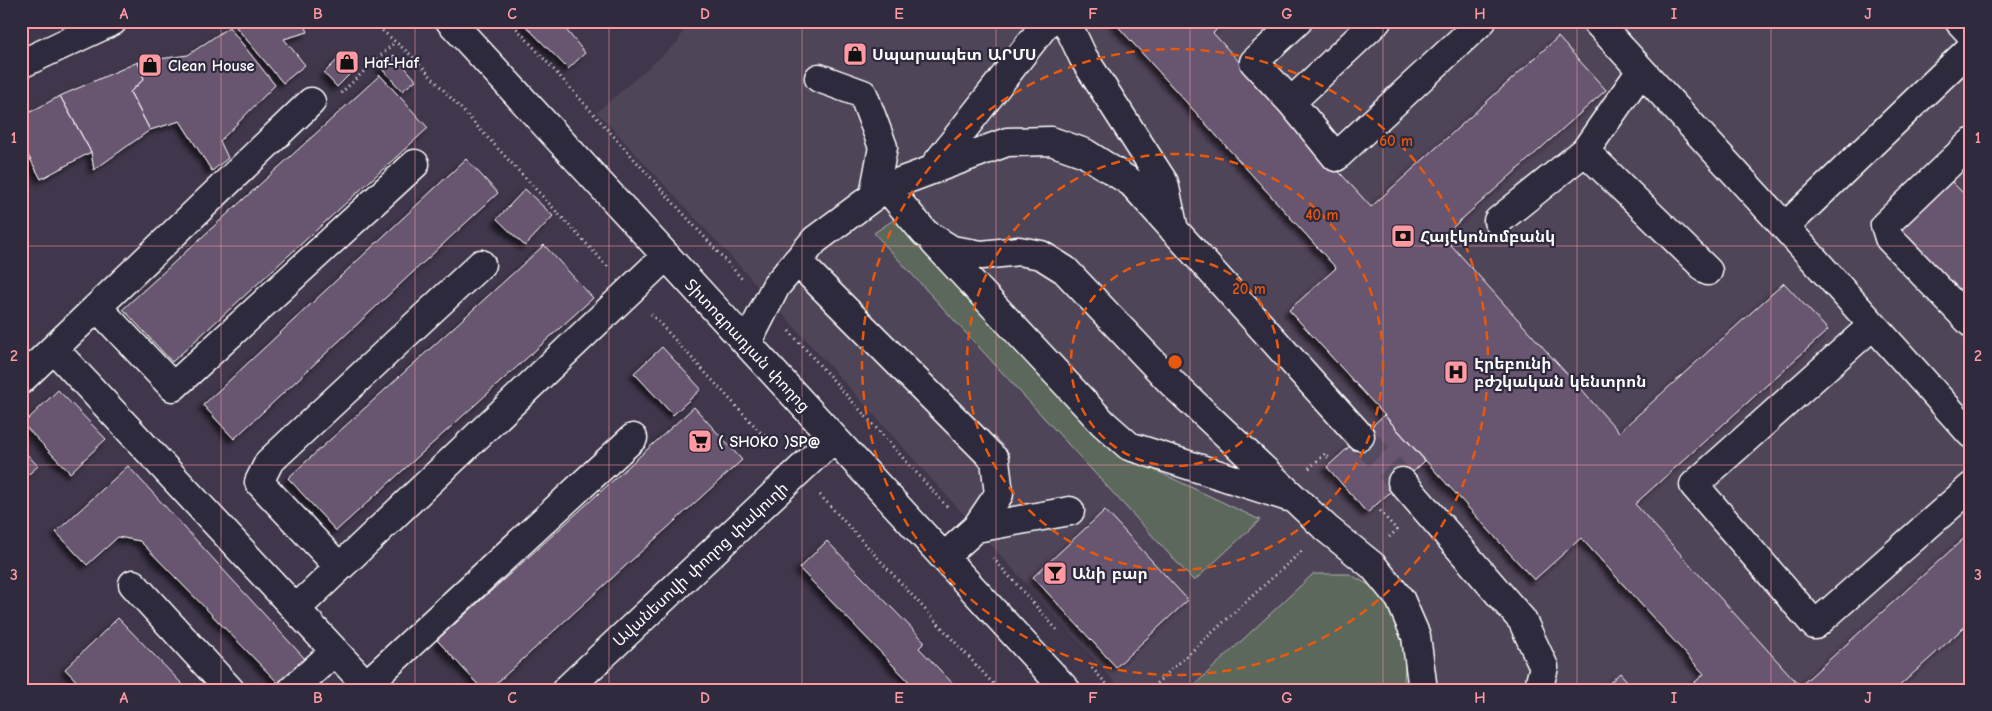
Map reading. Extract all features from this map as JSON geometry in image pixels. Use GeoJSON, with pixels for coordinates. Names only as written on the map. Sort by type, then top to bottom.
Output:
{"type":"FeatureCollection","features":[{"type":"Feature","properties":{"kind":"street"},"geometry":{"type":"LineString","coordinates":[[21,64],[113,21]]}},
{"type":"Feature","properties":{"kind":"street","name":"Տիտոգրադյան փողոց"},"geometry":{"type":"LineString","coordinates":[[450,21],[1066,690]]}},
{"type":"Feature","properties":{"kind":"street"},"geometry":{"type":"LineString","coordinates":[[933,168],[1048,21]]}},
{"type":"Feature","properties":{"kind":"street"},"geometry":{"type":"LineString","coordinates":[[1066,21],[1082,57],[1164,183],[1174,231]]}},
{"type":"Feature","properties":{"kind":"street"},"geometry":{"type":"LineString","coordinates":[[1298,21],[1254,62],[1291,102],[1336,157],[1482,21]]}},
{"type":"Feature","properties":{"kind":"street"},"geometry":{"type":"LineString","coordinates":[[1291,102],[1377,21]]}},
{"type":"Feature","properties":{"kind":"street"},"geometry":{"type":"LineString","coordinates":[[1596,21],[1971,434]]}},
{"type":"Feature","properties":{"kind":"street"},"geometry":{"type":"LineString","coordinates":[[1959,21],[1971,34]]}},
{"type":"Feature","properties":{"kind":"street"},"geometry":{"type":"LineString","coordinates":[[1785,227],[1971,48]]}},
{"type":"Feature","properties":{"kind":"street"},"geometry":{"type":"LineString","coordinates":[[1498,221],[1585,151],[1641,72]]}},
{"type":"Feature","properties":{"kind":"street"},"geometry":{"type":"LineString","coordinates":[[819,78],[863,94],[883,147],[880,191]]}},
{"type":"Feature","properties":{"kind":"street"},"geometry":{"type":"LineString","coordinates":[[21,380],[311,102]]}},
{"type":"Feature","properties":{"kind":"street"},"geometry":{"type":"LineString","coordinates":[[747,343],[776,286],[815,240],[880,191],[933,168],[1007,142],[1051,141],[1085,153],[1132,183],[1360,436]]}},
{"type":"Feature","properties":{"kind":"street"},"geometry":{"type":"LineString","coordinates":[[1971,143],[1886,224],[1889,238],[1971,323]]}},
{"type":"Feature","properties":{"kind":"street"},"geometry":{"type":"LineString","coordinates":[[1585,151],[1708,271]]}},
{"type":"Feature","properties":{"kind":"street"},"geometry":{"type":"LineString","coordinates":[[97,306],[173,387],[415,164]]}},
{"type":"Feature","properties":{"kind":"street"},"geometry":{"type":"LineString","coordinates":[[880,191],[925,233],[1103,423],[1129,446],[1295,499]]}},
{"type":"Feature","properties":{"kind":"street"},"geometry":{"type":"LineString","coordinates":[[925,233],[952,250],[982,255],[1019,251],[1041,254],[1065,270],[1172,384],[1327,529],[1373,566],[1400,599],[1416,636],[1422,690]]}},
{"type":"Feature","properties":{"kind":"street"},"geometry":{"type":"LineString","coordinates":[[296,609],[666,256]]}},
{"type":"Feature","properties":{"kind":"street"},"geometry":{"type":"LineString","coordinates":[[797,261],[995,460],[999,494],[976,528],[944,557]]}},
{"type":"Feature","properties":{"kind":"street"},"geometry":{"type":"LineString","coordinates":[[340,567],[259,482],[269,462],[481,264]]}},
{"type":"Feature","properties":{"kind":"street"},"geometry":{"type":"LineString","coordinates":[[1873,325],[1694,486],[1815,625],[1971,487]]}},
{"type":"Feature","properties":{"kind":"street"},"geometry":{"type":"LineString","coordinates":[[54,349],[369,687],[633,438]]}},
{"type":"Feature","properties":{"kind":"street","name":"Ավանեսովի փողոց փակուղի"},"geometry":{"type":"LineString","coordinates":[[566,690],[834,438]]}},
{"type":"Feature","properties":{"kind":"street"},"geometry":{"type":"LineString","coordinates":[[1402,482],[1522,620],[1544,667],[1538,690]]}},
{"type":"Feature","properties":{"kind":"street"},"geometry":{"type":"LineString","coordinates":[[976,528],[1070,511]]}},
{"type":"Feature","properties":{"kind":"street"},"geometry":{"type":"LineString","coordinates":[[133,584],[230,690]]}},
{"type":"Feature","properties":{"kind":"street"},"geometry":{"type":"LineString","coordinates":[[292,690],[335,651]]}},
{"type":"Feature","properties":{"kind":"path"},"geometry":{"type":"LineString","coordinates":[[371,21],[411,55],[999,690]]}},
{"type":"Feature","properties":{"kind":"path"},"geometry":{"type":"LineString","coordinates":[[510,21],[952,512]]}},
{"type":"Feature","properties":{"kind":"path"},"geometry":{"type":"LineString","coordinates":[[311,102],[334,100],[395,42]]}},
{"type":"Feature","properties":{"kind":"path"},"geometry":{"type":"LineString","coordinates":[[1313,474],[1308,469],[1325,454],[1331,460]]}},
{"type":"Feature","properties":{"kind":"path"},"geometry":{"type":"LineString","coordinates":[[1149,690],[1327,529]]}},
{"type":"Feature","properties":{"kind":"path"},"geometry":{"type":"LineString","coordinates":[[992,556],[1064,637]]}},
{"type":"Feature","properties":{"kind":"path"},"geometry":{"type":"LineString","coordinates":[[1089,665],[1112,690]]}},
{"type":"Feature","properties":{"kind":"shaded area"},"geometry":{"type":"Polygon","coordinates":[[[687,21],[1971,21],[1971,690],[1122,690],[736,262],[597,112],[678,42],[687,21]]]}},
{"type":"Feature","properties":{"kind":"green space"},"geometry":{"type":"Polygon","coordinates":[[[902,214],[1123,455],[1260,520],[1194,581],[874,233],[902,214]]]}},
{"type":"Feature","properties":{"kind":"green space"},"geometry":{"type":"Polygon","coordinates":[[[1313,574],[1349,574],[1378,590],[1397,617],[1405,658],[1404,690],[1189,690],[1313,574]]]}},
{"type":"Feature","properties":{"kind":"building"},"geometry":{"type":"Polygon","coordinates":[[[252,21],[303,21],[308,32],[284,39],[305,65],[283,83],[236,27],[252,21]]]}},
{"type":"Feature","properties":{"kind":"building"},"geometry":{"type":"Polygon","coordinates":[[[521,21],[559,21],[585,53],[568,69],[521,21]]]}},
{"type":"Feature","properties":{"kind":"building","name":"Էրեբունի բժշկական կենտրոն"},"geometry":{"type":"Polygon","coordinates":[[[1113,21],[1226,21],[1213,33],[1371,207],[1558,37],[1606,90],[1443,236],[1619,432],[1784,283],[1828,330],[1635,504],[1800,686],[1971,532],[1971,621],[1895,690],[1686,690],[1704,674],[1581,538],[1534,580],[1289,310],[1336,268],[1113,21]]]}},
{"type":"Feature","properties":{"kind":"building"},"geometry":{"type":"Polygon","coordinates":[[[229,27],[275,85],[220,141],[228,158],[212,171],[180,121],[150,130],[130,92],[144,79],[138,62],[188,55],[229,27]]]}},
{"type":"Feature","properties":{"kind":"building"},"geometry":{"type":"Polygon","coordinates":[[[344,53],[357,67],[337,87],[324,73],[344,53]]]}},
{"type":"Feature","properties":{"kind":"building"},"geometry":{"type":"Polygon","coordinates":[[[394,55],[416,80],[402,91],[380,67],[394,55]]]}},
{"type":"Feature","properties":{"kind":"building"},"geometry":{"type":"Polygon","coordinates":[[[138,62],[144,79],[130,92],[150,130],[94,170],[91,152],[60,96],[138,62]]]}},
{"type":"Feature","properties":{"kind":"building"},"geometry":{"type":"Polygon","coordinates":[[[380,75],[428,128],[172,362],[123,309],[380,75]]]}},
{"type":"Feature","properties":{"kind":"building"},"geometry":{"type":"Polygon","coordinates":[[[60,96],[91,152],[41,179],[21,142],[21,117],[60,96]]]}},
{"type":"Feature","properties":{"kind":"building"},"geometry":{"type":"Polygon","coordinates":[[[466,159],[498,193],[234,439],[203,405],[466,159]]]}},
{"type":"Feature","properties":{"kind":"building"},"geometry":{"type":"Polygon","coordinates":[[[1951,181],[1971,201],[1971,304],[1900,231],[1951,181]]]}},
{"type":"Feature","properties":{"kind":"building"},"geometry":{"type":"Polygon","coordinates":[[[525,189],[553,216],[525,246],[497,219],[525,189]]]}},
{"type":"Feature","properties":{"kind":"building"},"geometry":{"type":"Polygon","coordinates":[[[544,245],[593,298],[336,531],[288,478],[544,245]]]}},
{"type":"Feature","properties":{"kind":"building"},"geometry":{"type":"Polygon","coordinates":[[[662,347],[701,389],[673,415],[634,373],[662,347]]]}},
{"type":"Feature","properties":{"kind":"building"},"geometry":{"type":"Polygon","coordinates":[[[58,390],[106,439],[70,473],[23,424],[58,390]]]}},
{"type":"Feature","properties":{"kind":"building"},"geometry":{"type":"Polygon","coordinates":[[[694,407],[742,460],[489,690],[483,690],[437,640],[694,407]]]}},
{"type":"Feature","properties":{"kind":"building"},"geometry":{"type":"Polygon","coordinates":[[[1384,415],[1425,461],[1367,513],[1327,467],[1384,415]]]}},
{"type":"Feature","properties":{"kind":"building"},"geometry":{"type":"Polygon","coordinates":[[[21,448],[38,466],[21,481],[21,448]]]}},
{"type":"Feature","properties":{"kind":"building"},"geometry":{"type":"Polygon","coordinates":[[[128,466],[307,661],[280,685],[140,541],[118,537],[87,565],[56,532],[128,466]]]}},
{"type":"Feature","properties":{"kind":"building"},"geometry":{"type":"Polygon","coordinates":[[[1105,510],[1188,600],[1116,667],[1033,577],[1105,510]]]}},
{"type":"Feature","properties":{"kind":"building"},"geometry":{"type":"Polygon","coordinates":[[[827,541],[925,642],[919,648],[959,690],[917,690],[799,568],[827,541]]]}},
{"type":"Feature","properties":{"kind":"building"},"geometry":{"type":"Polygon","coordinates":[[[118,618],[188,690],[85,690],[65,669],[118,618]]]}},
{"type":"Feature","properties":{"kind":"building"},"geometry":{"type":"Polygon","coordinates":[[[1620,673],[1635,690],[1602,690],[1620,673]]]}},
{"type":"Feature","properties":{"kind":"tunnel"},"geometry":{"type":"LineString","coordinates":[[1360,436],[1402,482]]}},
{"type":"Feature","properties":{"kind":"place","name":"Սպարապետ ԱՐՄՍ"},"geometry":{"type":"Point","coordinates":[855,54]}},
{"type":"Feature","properties":{"kind":"place","name":"Haf-Haf"},"geometry":{"type":"Point","coordinates":[347,62]}},
{"type":"Feature","properties":{"kind":"place","name":"Clean House"},"geometry":{"type":"Point","coordinates":[150,65]}},
{"type":"Feature","properties":{"kind":"place","name":"Հայէկոնոմբանկ"},"geometry":{"type":"Point","coordinates":[1403,236]}},
{"type":"Feature","properties":{"kind":"place","name":"Էրեբունի բժշկական կենտրոն"},"geometry":{"type":"Point","coordinates":[1456,372]}},
{"type":"Feature","properties":{"kind":"place","name":"( SHOKO )SP@"},"geometry":{"type":"Point","coordinates":[700,441]}},
{"type":"Feature","properties":{"kind":"place","name":"Անի բար"},"geometry":{"type":"Point","coordinates":[1055,573]}}]}
